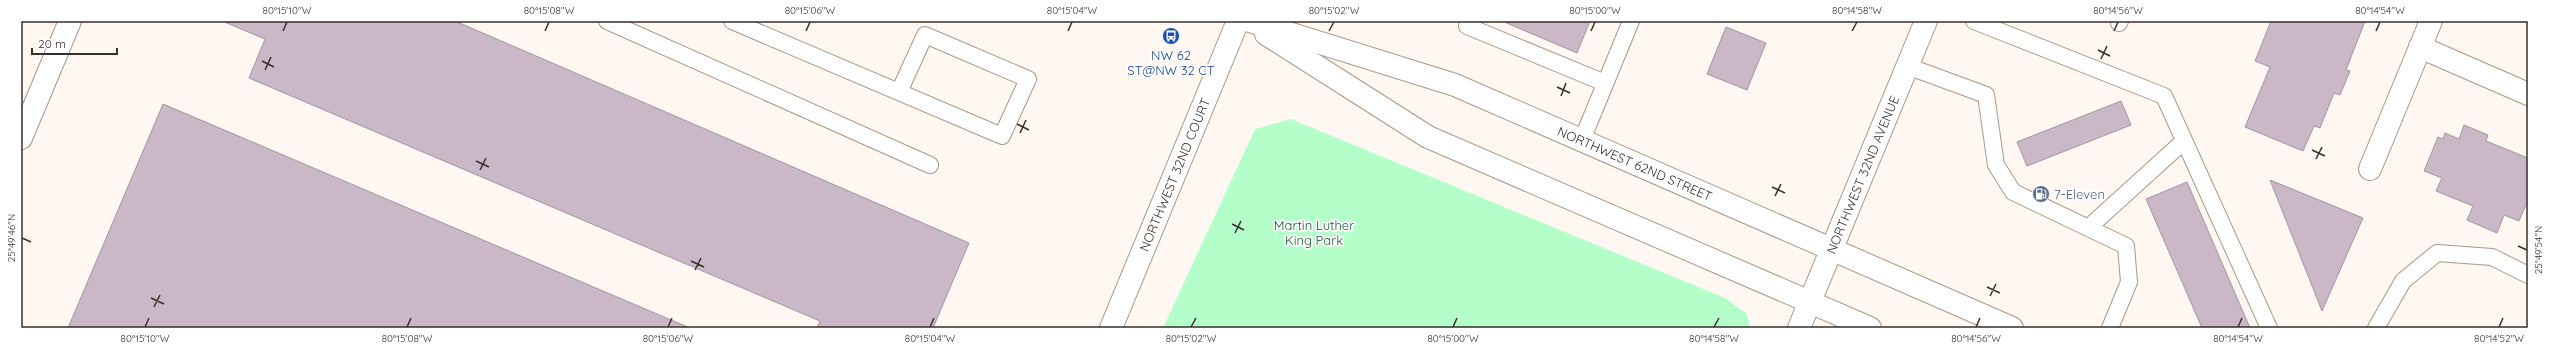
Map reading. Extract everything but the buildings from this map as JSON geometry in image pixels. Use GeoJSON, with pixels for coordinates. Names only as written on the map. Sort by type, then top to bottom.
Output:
{"type":"FeatureCollection","features":[{"type":"Feature","properties":{"kind":"main road"},"geometry":{"type":"LineString","coordinates":[[21,138],[70,21]]}},
{"type":"Feature","properties":{"kind":"main road","name":"NORTHWEST 32ND COURT"},"geometry":{"type":"LineString","coordinates":[[1111,328],[1238,21]]}},
{"type":"Feature","properties":{"kind":"main road"},"geometry":{"type":"LineString","coordinates":[[1245,21],[1428,136],[1870,328]]}},
{"type":"Feature","properties":{"kind":"main road","name":"NORTHWEST 62ND STREET"},"geometry":{"type":"LineString","coordinates":[[1250,21],[1455,85],[2012,328]]}},
{"type":"Feature","properties":{"kind":"main road","name":"NORTHWEST 32ND AVENUE"},"geometry":{"type":"LineString","coordinates":[[1799,328],[1926,21]]}},
{"type":"Feature","properties":{"kind":"main road"},"geometry":{"type":"LineString","coordinates":[[2370,169],[2431,21]]}},
{"type":"Feature","properties":{"kind":"main road"},"geometry":{"type":"LineString","coordinates":[[2420,47],[2528,94]]}},
{"type":"Feature","properties":{"kind":"lane"},"geometry":{"type":"LineString","coordinates":[[607,21],[930,165]]}},
{"type":"Feature","properties":{"kind":"lane"},"geometry":{"type":"LineString","coordinates":[[732,21],[1002,136],[1028,79],[925,34],[900,92]]}},
{"type":"Feature","properties":{"kind":"lane"},"geometry":{"type":"LineString","coordinates":[[1582,140],[1631,21]]}},
{"type":"Feature","properties":{"kind":"lane"},"geometry":{"type":"LineString","coordinates":[[1974,21],[2164,96],[2269,328]]}},
{"type":"Feature","properties":{"kind":"lane"},"geometry":{"type":"LineString","coordinates":[[1467,26],[1605,83]]}},
{"type":"Feature","properties":{"kind":"lane"},"geometry":{"type":"LineString","coordinates":[[1907,66],[1986,95],[1996,166],[2013,192],[2126,246],[2129,282],[2110,328]]}},
{"type":"Feature","properties":{"kind":"lane"},"geometry":{"type":"LineString","coordinates":[[2088,228],[2184,141]]}},
{"type":"Feature","properties":{"kind":"lane"},"geometry":{"type":"LineString","coordinates":[[2376,328],[2403,281],[2437,253],[2492,257],[2528,275]]}},
{"type":"Feature","properties":{"kind":"green space","name":"Martin Luther King Park"},"geometry":{"type":"Polygon","coordinates":[[[1291,119],[1725,298],[1747,314],[1750,328],[1163,328],[1255,129],[1291,119]]]}},
{"type":"Feature","properties":{"kind":"place","name":"NW 62 ST@NW 32 CT"},"geometry":{"type":"Point","coordinates":[1171,36]}},
{"type":"Feature","properties":{"kind":"place","name":"7-Eleven"},"geometry":{"type":"Point","coordinates":[2041,194]}}]}
